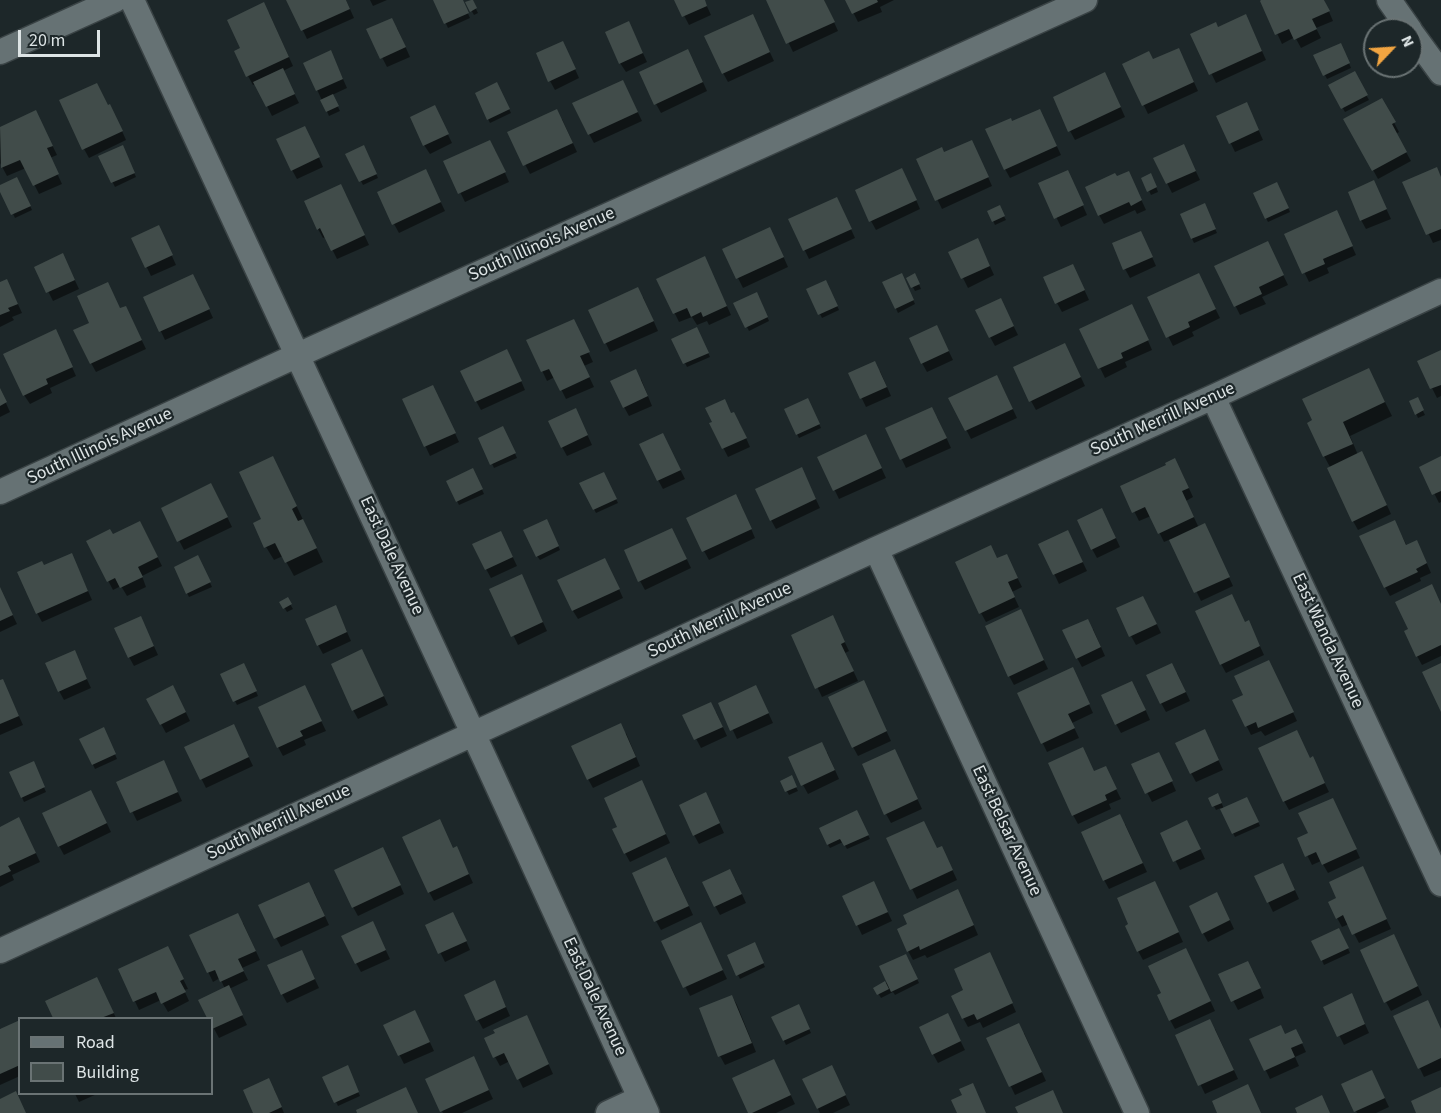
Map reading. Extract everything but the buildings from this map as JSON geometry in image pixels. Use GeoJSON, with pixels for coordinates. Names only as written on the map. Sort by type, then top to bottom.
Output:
{"type":"FeatureCollection","features":[{"type":"Feature","properties":{"kind":"street"},"geometry":{"type":"LineString","coordinates":[[0,52],[115,0]]}},
{"type":"Feature","properties":{"kind":"street","name":"East Dale Avenue"},"geometry":{"type":"LineString","coordinates":[[132,0],[644,1106]]}},
{"type":"Feature","properties":{"kind":"street","name":"South Illinois Avenue"},"geometry":{"type":"LineString","coordinates":[[0,492],[1085,0]]}},
{"type":"Feature","properties":{"kind":"street"},"geometry":{"type":"LineString","coordinates":[[1389,0],[1401,18]]}},
{"type":"Feature","properties":{"kind":"street"},"geometry":{"type":"LineString","coordinates":[[1423,49],[1441,73]]}},
{"type":"Feature","properties":{"kind":"street","name":"South Merrill Avenue"},"geometry":{"type":"LineString","coordinates":[[0,951],[876,549],[1214,397],[1441,291]]}},
{"type":"Feature","properties":{"kind":"street","name":"East Wanda Avenue"},"geometry":{"type":"LineString","coordinates":[[1214,397],[1441,884]]}},
{"type":"Feature","properties":{"kind":"street","name":"East Belsar Avenue"},"geometry":{"type":"LineString","coordinates":[[876,549],[1137,1113]]}},
{"type":"Feature","properties":{"kind":"street"},"geometry":{"type":"LineString","coordinates":[[609,1113],[644,1106]]}}]}
